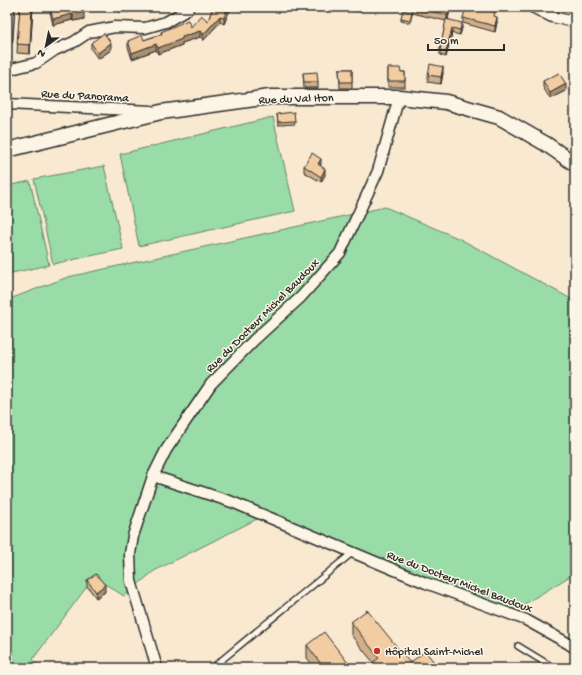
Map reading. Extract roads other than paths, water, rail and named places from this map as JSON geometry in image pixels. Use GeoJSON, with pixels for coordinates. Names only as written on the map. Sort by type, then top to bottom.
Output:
{"type":"FeatureCollection","features":[{"type":"Feature","properties":{"kind":"street"},"geometry":{"type":"LineString","coordinates":[[7,39],[9,7]]}},
{"type":"Feature","properties":{"kind":"street"},"geometry":{"type":"LineString","coordinates":[[7,70],[36,63],[55,50],[74,42],[89,32],[115,27],[145,28],[166,22],[187,10],[189,7]]}},
{"type":"Feature","properties":{"kind":"street"},"geometry":{"type":"LineString","coordinates":[[532,7],[552,12],[575,22]]}},
{"type":"Feature","properties":{"kind":"street","name":"Rue du Val Iton"},"geometry":{"type":"LineString","coordinates":[[7,150],[161,112],[270,97],[399,97],[446,102],[499,117],[546,144],[575,164]]}},
{"type":"Feature","properties":{"kind":"street","name":"Rue du Docteur Michel Baudoux"},"geometry":{"type":"LineString","coordinates":[[157,668],[131,581],[130,554],[133,536],[153,476],[166,450],[211,384],[254,340],[301,297],[340,254],[378,171],[399,97]]}},
{"type":"Feature","properties":{"kind":"street","name":"Rue du Panorama"},"geometry":{"type":"LineString","coordinates":[[7,104],[161,112]]}},
{"type":"Feature","properties":{"kind":"street","name":"Rue du Docteur Michel Baudoux"},"geometry":{"type":"LineString","coordinates":[[153,476],[232,502],[352,553],[526,620],[575,648]]}},
{"type":"Feature","properties":{"kind":"lane"},"geometry":{"type":"LineString","coordinates":[[212,668],[352,553]]}},
{"type":"Feature","properties":{"kind":"lane"},"geometry":{"type":"LineString","coordinates":[[518,646],[554,668]]}},
{"type":"Feature","properties":{"kind":"place","name":"Hôpital Saint-Michel"},"geometry":{"type":"Point","coordinates":[377,651]}}]}
